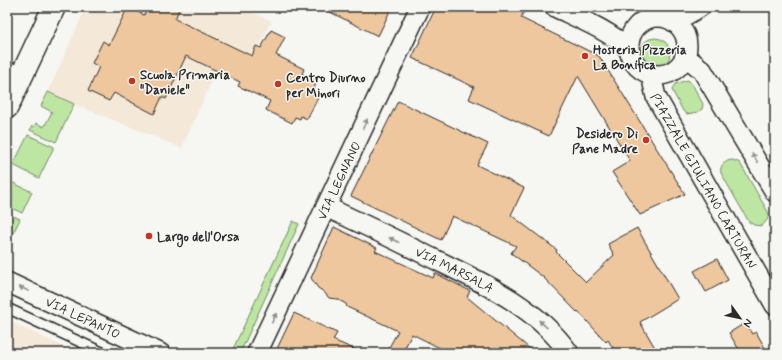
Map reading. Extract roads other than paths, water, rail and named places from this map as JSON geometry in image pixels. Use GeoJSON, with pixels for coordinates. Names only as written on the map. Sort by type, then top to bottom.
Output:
{"type":"FeatureCollection","features":[{"type":"Feature","properties":{"kind":"main road"},"geometry":{"type":"LineString","coordinates":[[7,107],[14,75],[54,7]]}},
{"type":"Feature","properties":{"kind":"street","name":"VIA LEGNANO"},"geometry":{"type":"LineString","coordinates":[[257,353],[420,7]]}},
{"type":"Feature","properties":{"kind":"street"},"geometry":{"type":"LineString","coordinates":[[555,7],[609,34],[629,49]]}},
{"type":"Feature","properties":{"kind":"street"},"geometry":{"type":"LineString","coordinates":[[674,22],[700,7]]}},
{"type":"Feature","properties":{"kind":"street"},"geometry":{"type":"LineString","coordinates":[[656,17],[666,18],[674,22],[681,29],[686,38],[687,47],[681,64],[675,70],[664,74],[651,75],[636,66],[631,58],[629,40],[633,31],[639,24],[647,19],[656,17]]}},
{"type":"Feature","properties":{"kind":"street"},"geometry":{"type":"LineString","coordinates":[[685,56],[702,70],[775,192]]}},
{"type":"Feature","properties":{"kind":"street","name":"PIAZZALE GIULIANO CARTURAN"},"geometry":{"type":"LineString","coordinates":[[651,75],[656,97],[775,305]]}},
{"type":"Feature","properties":{"kind":"street","name":"VIA MARSALA"},"geometry":{"type":"LineString","coordinates":[[326,207],[503,294],[533,315],[559,339],[569,353]]}},
{"type":"Feature","properties":{"kind":"street","name":"VIA LEPANTO"},"geometry":{"type":"LineString","coordinates":[[7,282],[140,349],[160,353]]}},
{"type":"Feature","properties":{"kind":"lane"},"geometry":{"type":"LineString","coordinates":[[7,308],[104,353]]}},
{"type":"Feature","properties":{"kind":"place","name":"Hosteria Pizzeria La Bonifica"},"geometry":{"type":"Point","coordinates":[585,56]}},
{"type":"Feature","properties":{"kind":"place","name":"Scuola Primaria \"Daniele\""},"geometry":{"type":"Point","coordinates":[132,81]}},
{"type":"Feature","properties":{"kind":"place","name":"Centro Diurno per Minori"},"geometry":{"type":"Point","coordinates":[278,84]}},
{"type":"Feature","properties":{"kind":"place","name":"Desidero Di Pane Madre"},"geometry":{"type":"Point","coordinates":[646,140]}},
{"type":"Feature","properties":{"kind":"place","name":"Largo dell'Orsa"},"geometry":{"type":"Point","coordinates":[149,236]}}]}
